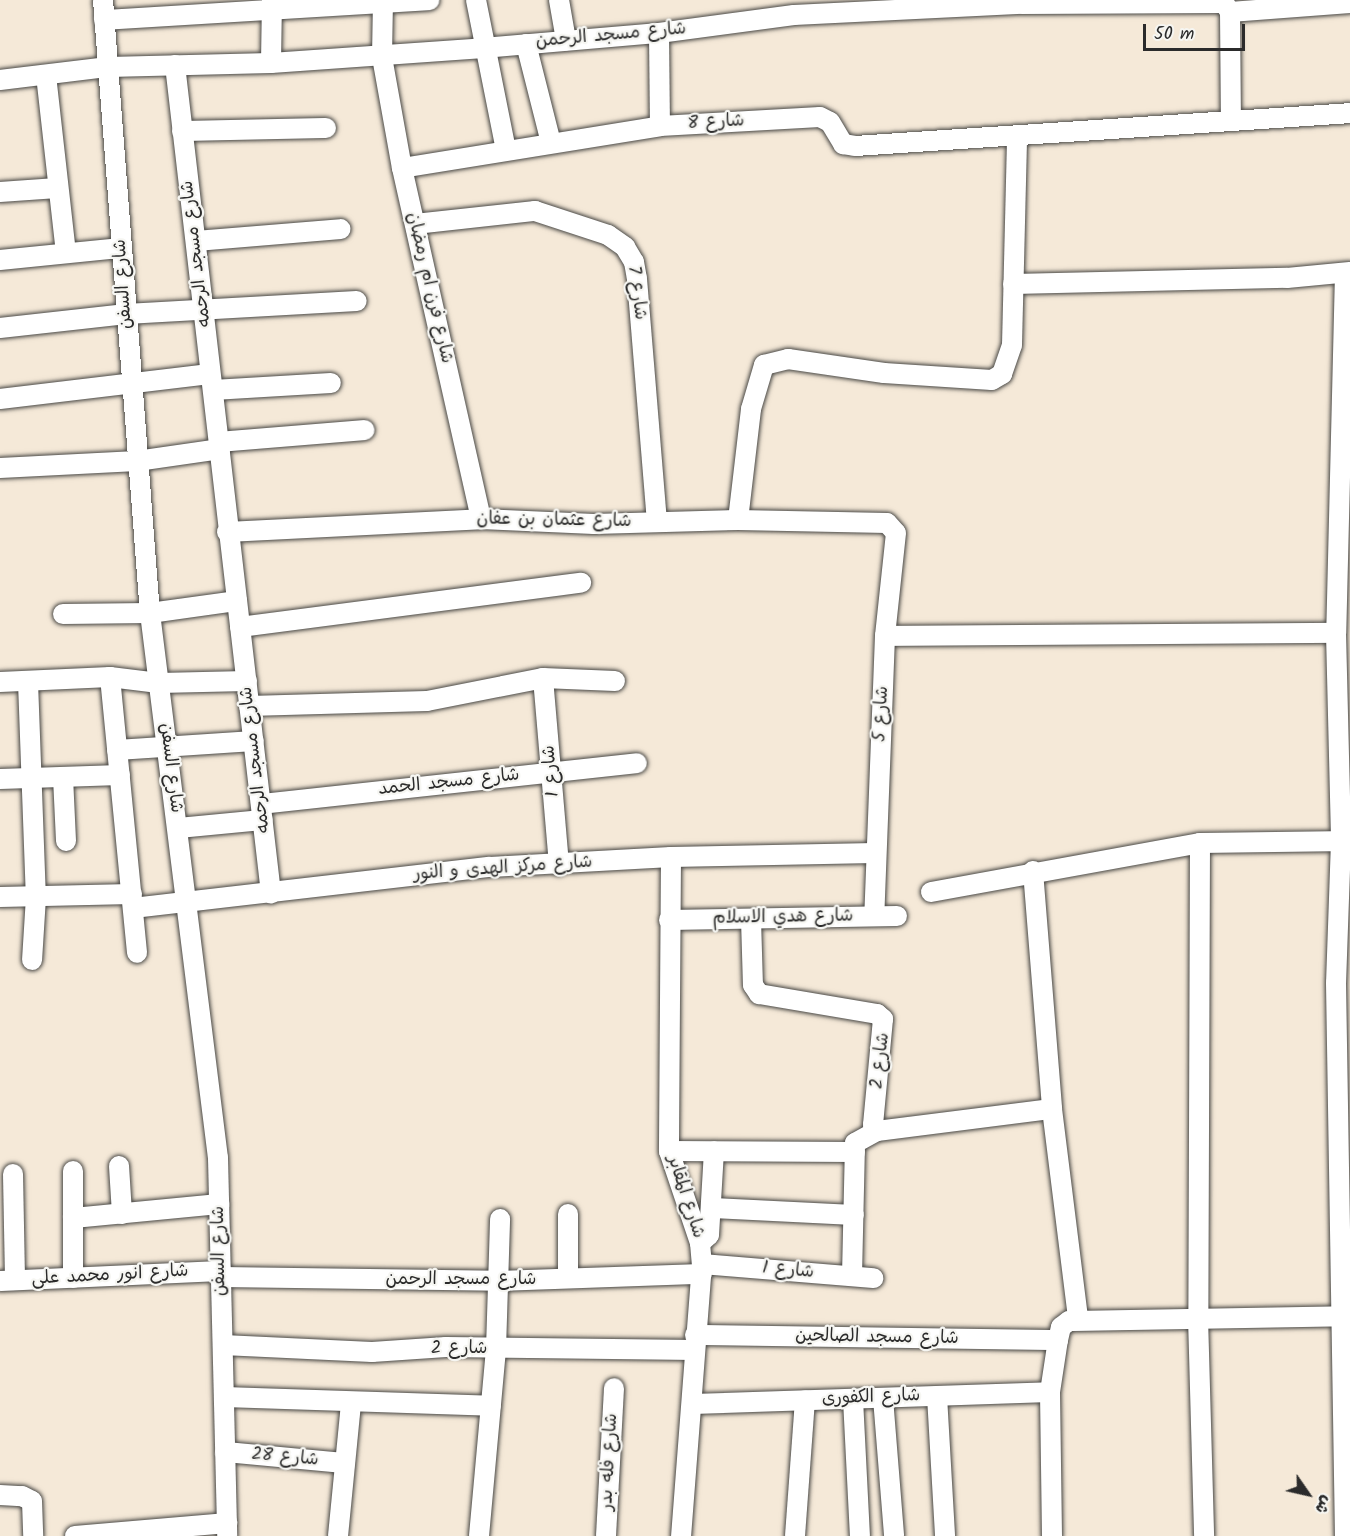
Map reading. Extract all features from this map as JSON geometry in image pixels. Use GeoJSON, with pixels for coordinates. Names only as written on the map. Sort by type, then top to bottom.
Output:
{"type":"FeatureCollection","features":[{"type":"Feature","properties":{"kind":"street"},"geometry":{"type":"LineString","coordinates":[[103,10],[429,0]]}},
{"type":"Feature","properties":{"kind":"street"},"geometry":{"type":"LineString","coordinates":[[476,0],[483,48],[506,150]]}},
{"type":"Feature","properties":{"kind":"street"},"geometry":{"type":"LineString","coordinates":[[559,0],[566,40]]}},
{"type":"Feature","properties":{"kind":"street","name":"شارع فرن ام رمضان"},"geometry":{"type":"LineString","coordinates":[[383,2],[382,57],[402,168],[481,519]]}},
{"type":"Feature","properties":{"kind":"street","name":"شارع مسجد الرحمن"},"geometry":{"type":"LineString","coordinates":[[0,80],[108,67],[271,63],[382,57],[659,33],[794,15],[1022,4],[1350,3]]}},
{"type":"Feature","properties":{"kind":"street"},"geometry":{"type":"LineString","coordinates":[[271,63],[272,5]]}},
{"type":"Feature","properties":{"kind":"street"},"geometry":{"type":"LineString","coordinates":[[1225,5],[1231,120]]}},
{"type":"Feature","properties":{"kind":"street","name":"شارع السفن"},"geometry":{"type":"LineString","coordinates":[[103,10],[150,613],[218,1158],[227,1530]]}},
{"type":"Feature","properties":{"kind":"street"},"geometry":{"type":"LineString","coordinates":[[659,33],[660,126]]}},
{"type":"Feature","properties":{"kind":"street"},"geometry":{"type":"LineString","coordinates":[[526,44],[551,143]]}},
{"type":"Feature","properties":{"kind":"street","name":"شارع مسجد الرحمه"},"geometry":{"type":"LineString","coordinates":[[176,65],[205,311],[227,532],[247,681],[271,893]]}},
{"type":"Feature","properties":{"kind":"street"},"geometry":{"type":"LineString","coordinates":[[46,75],[66,252]]}},
{"type":"Feature","properties":{"kind":"street","name":"شارع 8"},"geometry":{"type":"LineString","coordinates":[[402,168],[660,126],[820,117],[830,122],[836,137],[850,146],[1350,113]]}},
{"type":"Feature","properties":{"kind":"street"},"geometry":{"type":"LineString","coordinates":[[182,131],[326,128]]}},
{"type":"Feature","properties":{"kind":"street"},"geometry":{"type":"LineString","coordinates":[[738,520],[751,409],[764,365],[788,359],[884,373],[992,380],[1002,374],[1010,357],[1017,136]]}},
{"type":"Feature","properties":{"kind":"street"},"geometry":{"type":"LineString","coordinates":[[0,192],[57,188]]}},
{"type":"Feature","properties":{"kind":"street","name":"شارع 7"},"geometry":{"type":"LineString","coordinates":[[416,224],[535,211],[608,235],[625,247],[634,262],[637,279],[657,521]]}},
{"type":"Feature","properties":{"kind":"street"},"geometry":{"type":"LineString","coordinates":[[196,241],[341,229]]}},
{"type":"Feature","properties":{"kind":"street"},"geometry":{"type":"LineString","coordinates":[[0,260],[122,248]]}},
{"type":"Feature","properties":{"kind":"street"},"geometry":{"type":"LineString","coordinates":[[1013,284],[1347,273],[1336,633],[1345,841],[1336,983],[1346,1316],[1345,1536]]}},
{"type":"Feature","properties":{"kind":"street"},"geometry":{"type":"LineString","coordinates":[[0,328],[126,314],[357,301]]}},
{"type":"Feature","properties":{"kind":"street"},"geometry":{"type":"LineString","coordinates":[[0,399],[132,383],[331,383]]}},
{"type":"Feature","properties":{"kind":"street"},"geometry":{"type":"LineString","coordinates":[[0,468],[137,461],[219,445],[365,430]]}},
{"type":"Feature","properties":{"kind":"street","name":"شارع عثمان بن عفان"},"geometry":{"type":"LineString","coordinates":[[227,532],[481,519],[594,524],[738,520],[881,522]]}},
{"type":"Feature","properties":{"kind":"street","name":"شارع 5"},"geometry":{"type":"LineString","coordinates":[[874,916],[885,636],[896,533],[891,525],[881,522]]}},
{"type":"Feature","properties":{"kind":"street"},"geometry":{"type":"LineString","coordinates":[[240,627],[580,583]]}},
{"type":"Feature","properties":{"kind":"street"},"geometry":{"type":"LineString","coordinates":[[63,614],[150,613],[237,601]]}},
{"type":"Feature","properties":{"kind":"street"},"geometry":{"type":"LineString","coordinates":[[885,636],[1336,633]]}},
{"type":"Feature","properties":{"kind":"street"},"geometry":{"type":"LineString","coordinates":[[110,677],[137,953]]}},
{"type":"Feature","properties":{"kind":"street"},"geometry":{"type":"LineString","coordinates":[[0,682],[110,677],[159,682],[247,681]]}},
{"type":"Feature","properties":{"kind":"street"},"geometry":{"type":"LineString","coordinates":[[249,706],[427,700],[543,678],[615,681]]}},
{"type":"Feature","properties":{"kind":"street","name":"شارع 1"},"geometry":{"type":"LineString","coordinates":[[543,678],[560,865]]}},
{"type":"Feature","properties":{"kind":"street"},"geometry":{"type":"LineString","coordinates":[[28,682],[36,897],[32,960]]}},
{"type":"Feature","properties":{"kind":"street"},"geometry":{"type":"LineString","coordinates":[[117,750],[254,741]]}},
{"type":"Feature","properties":{"kind":"street","name":"شارع مسجد الحمد"},"geometry":{"type":"LineString","coordinates":[[178,828],[262,812],[552,771],[637,763]]}},
{"type":"Feature","properties":{"kind":"street"},"geometry":{"type":"LineString","coordinates":[[0,779],[120,775]]}},
{"type":"Feature","properties":{"kind":"street"},"geometry":{"type":"LineString","coordinates":[[63,777],[66,841]]}},
{"type":"Feature","properties":{"kind":"street"},"geometry":{"type":"LineString","coordinates":[[931,892],[1033,871],[1200,843],[1345,841]]}},
{"type":"Feature","properties":{"kind":"street"},"geometry":{"type":"LineString","coordinates":[[1200,843],[1198,1317],[1204,1536]]}},
{"type":"Feature","properties":{"kind":"street","name":"شارع مركز الهدى و النور"},"geometry":{"type":"LineString","coordinates":[[0,897],[187,901],[490,867],[560,865],[671,857],[875,853]]}},
{"type":"Feature","properties":{"kind":"street","name":"شارع المقابر"},"geometry":{"type":"LineString","coordinates":[[671,857],[669,1151],[700,1243],[702,1269],[681,1536]]}},
{"type":"Feature","properties":{"kind":"street"},"geometry":{"type":"LineString","coordinates":[[1033,871],[1052,1109],[1078,1319]]}},
{"type":"Feature","properties":{"kind":"street","name":"شارع هدي الاسلام"},"geometry":{"type":"LineString","coordinates":[[669,920],[897,916]]}},
{"type":"Feature","properties":{"kind":"street","name":"شارع 2"},"geometry":{"type":"LineString","coordinates":[[751,919],[753,985],[759,994],[877,1014],[884,1019],[873,1125],[877,1131]]}},
{"type":"Feature","properties":{"kind":"street"},"geometry":{"type":"LineString","coordinates":[[852,1276],[857,1141],[877,1131],[1052,1109]]}},
{"type":"Feature","properties":{"kind":"street"},"geometry":{"type":"LineString","coordinates":[[669,1151],[855,1152]]}},
{"type":"Feature","properties":{"kind":"street"},"geometry":{"type":"LineString","coordinates":[[700,1243],[709,1235],[713,1208],[714,1151]]}},
{"type":"Feature","properties":{"kind":"street"},"geometry":{"type":"LineString","coordinates":[[119,1167],[122,1214]]}},
{"type":"Feature","properties":{"kind":"street"},"geometry":{"type":"LineString","coordinates":[[73,1172],[73,1278]]}},
{"type":"Feature","properties":{"kind":"street"},"geometry":{"type":"LineString","coordinates":[[7,1281],[13,1174]]}},
{"type":"Feature","properties":{"kind":"street"},"geometry":{"type":"LineString","coordinates":[[73,1218],[219,1204]]}},
{"type":"Feature","properties":{"kind":"street"},"geometry":{"type":"LineString","coordinates":[[713,1208],[854,1215]]}},
{"type":"Feature","properties":{"kind":"street"},"geometry":{"type":"LineString","coordinates":[[568,1214],[568,1278]]}},
{"type":"Feature","properties":{"kind":"street"},"geometry":{"type":"LineString","coordinates":[[479,1536],[496,1349],[500,1219]]}},
{"type":"Feature","properties":{"kind":"street","name":"شارع مسجد الرحمن"},"geometry":{"type":"LineString","coordinates":[[221,1274],[498,1281],[702,1269]]}},
{"type":"Feature","properties":{"kind":"street","name":"شارع 1"},"geometry":{"type":"LineString","coordinates":[[702,1269],[873,1278]]}},
{"type":"Feature","properties":{"kind":"street","name":"شارع انور محمد على"},"geometry":{"type":"LineString","coordinates":[[7,1281],[221,1274]]}},
{"type":"Feature","properties":{"kind":"street"},"geometry":{"type":"LineString","coordinates":[[1052,1536],[1050,1392],[1061,1327],[1078,1319],[1346,1316]]}},
{"type":"Feature","properties":{"kind":"street","name":"شارع مسجد الصالحين"},"geometry":{"type":"LineString","coordinates":[[695,1343],[1058,1340]]}},
{"type":"Feature","properties":{"kind":"street","name":"شارع 2"},"geometry":{"type":"LineString","coordinates":[[223,1345],[372,1352],[446,1347],[496,1349],[695,1343]]}},
{"type":"Feature","properties":{"kind":"street","name":"شارع فله بدر"},"geometry":{"type":"LineString","coordinates":[[606,1536],[614,1388]]}},
{"type":"Feature","properties":{"kind":"street","name":"شارع الكفورى"},"geometry":{"type":"LineString","coordinates":[[693,1404],[1050,1392]]}},
{"type":"Feature","properties":{"kind":"street"},"geometry":{"type":"LineString","coordinates":[[937,1396],[945,1536]]}},
{"type":"Feature","properties":{"kind":"street"},"geometry":{"type":"LineString","coordinates":[[224,1397],[491,1406]]}},
{"type":"Feature","properties":{"kind":"street"},"geometry":{"type":"LineString","coordinates":[[884,1398],[894,1536]]}},
{"type":"Feature","properties":{"kind":"street"},"geometry":{"type":"LineString","coordinates":[[853,1399],[860,1536]]}},
{"type":"Feature","properties":{"kind":"street"},"geometry":{"type":"LineString","coordinates":[[795,1536],[805,1400]]}},
{"type":"Feature","properties":{"kind":"street"},"geometry":{"type":"LineString","coordinates":[[338,1536],[351,1403]]}},
{"type":"Feature","properties":{"kind":"street","name":"شارع 28"},"geometry":{"type":"LineString","coordinates":[[225,1452],[344,1463]]}},
{"type":"Feature","properties":{"kind":"street"},"geometry":{"type":"LineString","coordinates":[[0,1495],[22,1496],[32,1502],[33,1536]]}},
{"type":"Feature","properties":{"kind":"street"},"geometry":{"type":"LineString","coordinates":[[75,1536],[227,1530]]}}]}
